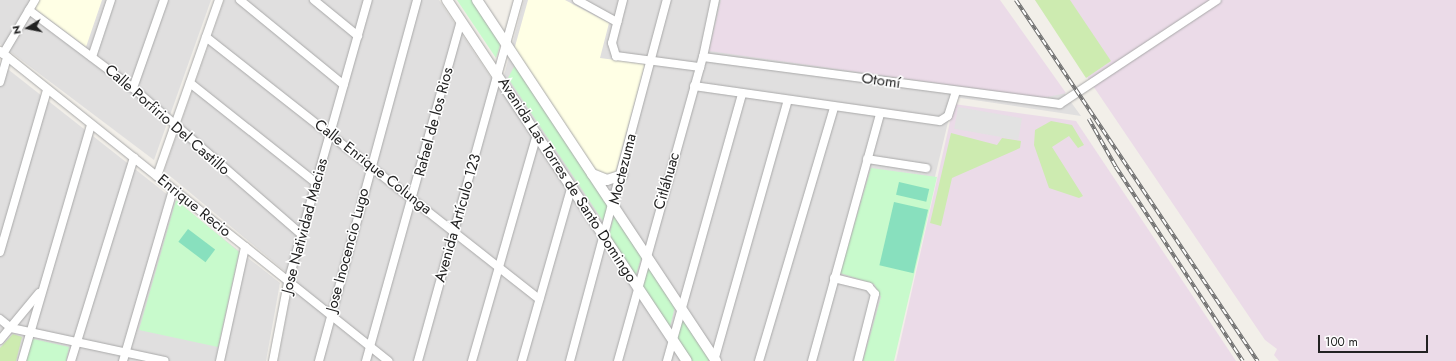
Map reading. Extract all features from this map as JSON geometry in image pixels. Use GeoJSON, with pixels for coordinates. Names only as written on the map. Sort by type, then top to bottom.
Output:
{"type":"FeatureCollection","features":[{"type":"Feature","properties":{"kind":"street"},"geometry":{"type":"LineString","coordinates":[[0,82],[3,54],[35,0]]}},
{"type":"Feature","properties":{"kind":"street"},"geometry":{"type":"LineString","coordinates":[[92,57],[111,0]]}},
{"type":"Feature","properties":{"kind":"street"},"geometry":{"type":"LineString","coordinates":[[133,88],[164,0]]}},
{"type":"Feature","properties":{"kind":"street"},"geometry":{"type":"LineString","coordinates":[[157,176],[219,0]]}},
{"type":"Feature","properties":{"kind":"street"},"geometry":{"type":"LineString","coordinates":[[240,0],[344,85]]}},
{"type":"Feature","properties":{"kind":"street"},"geometry":{"type":"LineString","coordinates":[[314,0],[358,36]]}},
{"type":"Feature","properties":{"kind":"street","name":"Jose Natividad Macias"},"geometry":{"type":"LineString","coordinates":[[273,361],[288,282],[368,0]]}},
{"type":"Feature","properties":{"kind":"street","name":"Jose Inocencio Lugo"},"geometry":{"type":"LineString","coordinates":[[319,361],[417,0]]}},
{"type":"Feature","properties":{"kind":"street","name":"Avenida Las Torres de Santo Domingo"},"geometry":{"type":"LineString","coordinates":[[447,0],[499,76],[687,361]]}},
{"type":"Feature","properties":{"kind":"street","name":"Avenida Las Torres de Santo Domingo"},"geometry":{"type":"LineString","coordinates":[[477,0],[715,360]]}},
{"type":"Feature","properties":{"kind":"street","name":"Avenida Artículo 123"},"geometry":{"type":"LineString","coordinates":[[418,361],[454,229],[499,76],[518,0]]}},
{"type":"Feature","properties":{"kind":"street"},"geometry":{"type":"LineString","coordinates":[[578,0],[617,22]]}},
{"type":"Feature","properties":{"kind":"street"},"geometry":{"type":"LineString","coordinates":[[623,0],[617,22],[613,54],[653,62],[700,67]]}},
{"type":"Feature","properties":{"kind":"street","name":"Moctezuma"},"geometry":{"type":"LineString","coordinates":[[570,361],[606,238],[653,62],[667,0]]}},
{"type":"Feature","properties":{"kind":"street","name":"Citláhuac"},"geometry":{"type":"LineString","coordinates":[[618,361],[646,255],[703,57],[715,0]]}},
{"type":"Feature","properties":{"kind":"street","name":"Otomí"},"geometry":{"type":"LineString","coordinates":[[703,57],[1060,104],[1217,0]]}},
{"type":"Feature","properties":{"kind":"street","name":"Calle Porfirio Del Castillo"},"geometry":{"type":"LineString","coordinates":[[29,10],[133,88],[301,234]]}},
{"type":"Feature","properties":{"kind":"street","name":"Rafael de los Rios"},"geometry":{"type":"LineString","coordinates":[[366,361],[369,346],[413,199],[461,21]]}},
{"type":"Feature","properties":{"kind":"street","name":"Calle Enrique Colunga"},"geometry":{"type":"LineString","coordinates":[[206,37],[330,135],[454,229],[539,299]]}},
{"type":"Feature","properties":{"kind":"street","name":"Enrique Recio"},"geometry":{"type":"LineString","coordinates":[[3,54],[388,361]]}},
{"type":"Feature","properties":{"kind":"street"},"geometry":{"type":"LineString","coordinates":[[190,83],[316,183]]}},
{"type":"Feature","properties":{"kind":"street"},"geometry":{"type":"LineString","coordinates":[[694,86],[880,114],[942,121],[948,116],[956,91]]}},
{"type":"Feature","properties":{"kind":"street"},"geometry":{"type":"LineString","coordinates":[[0,252],[47,90]]}},
{"type":"Feature","properties":{"kind":"street"},"geometry":{"type":"LineString","coordinates":[[667,361],[742,94]]}},
{"type":"Feature","properties":{"kind":"street"},"geometry":{"type":"LineString","coordinates":[[715,360],[788,100]]}},
{"type":"Feature","properties":{"kind":"street"},"geometry":{"type":"LineString","coordinates":[[760,361],[834,107]]}},
{"type":"Feature","properties":{"kind":"street"},"geometry":{"type":"LineString","coordinates":[[812,361],[880,114]]}},
{"type":"Feature","properties":{"kind":"street"},"geometry":{"type":"LineString","coordinates":[[22,361],[29,332],[91,125]]}},
{"type":"Feature","properties":{"kind":"street"},"geometry":{"type":"LineString","coordinates":[[472,361],[498,265],[537,134]]}},
{"type":"Feature","properties":{"kind":"street"},"geometry":{"type":"LineString","coordinates":[[71,361],[134,158]]}},
{"type":"Feature","properties":{"kind":"street"},"geometry":{"type":"LineString","coordinates":[[867,159],[926,168]]}},
{"type":"Feature","properties":{"kind":"street"},"geometry":{"type":"LineString","coordinates":[[592,174],[607,180],[622,175]]}},
{"type":"Feature","properties":{"kind":"street"},"geometry":{"type":"LineString","coordinates":[[522,361],[572,186]]}},
{"type":"Feature","properties":{"kind":"street"},"geometry":{"type":"LineString","coordinates":[[124,361],[173,190]]}},
{"type":"Feature","properties":{"kind":"street"},"geometry":{"type":"LineString","coordinates":[[220,361],[245,247]]}},
{"type":"Feature","properties":{"kind":"street"},"geometry":{"type":"LineString","coordinates":[[834,278],[869,287],[875,294],[858,361]]}},
{"type":"Feature","properties":{"kind":"street"},"geometry":{"type":"LineString","coordinates":[[0,340],[42,288]]}},
{"type":"Feature","properties":{"kind":"street"},"geometry":{"type":"LineString","coordinates":[[0,319],[11,328],[165,361]]}},
{"type":"Feature","properties":{"kind":"shaded area"},"geometry":{"type":"Polygon","coordinates":[[[0,0],[211,0],[154,160],[0,44],[0,0]]]}},
{"type":"Feature","properties":{"kind":"shaded area"},"geometry":{"type":"Polygon","coordinates":[[[39,0],[102,0],[86,47],[35,9],[39,0]]]}},
{"type":"Feature","properties":{"kind":"shaded area"},"geometry":{"type":"Polygon","coordinates":[[[224,0],[439,0],[500,91],[524,0],[997,0],[1081,116],[954,97],[891,361],[278,361],[293,278],[164,171],[224,0]]]}},
{"type":"Feature","properties":{"kind":"shaded area"},"geometry":{"type":"Polygon","coordinates":[[[528,0],[565,0],[609,23],[600,58],[645,64],[615,174],[597,175],[514,50],[528,0]]]}},
{"type":"Feature","properties":{"kind":"shaded area"},"geometry":{"type":"Polygon","coordinates":[[[721,0],[1000,0],[1066,93],[1043,98],[709,51],[721,0]]]}},
{"type":"Feature","properties":{"kind":"shaded area"},"geometry":{"type":"Polygon","coordinates":[[[1035,0],[1456,0],[1456,361],[1279,361],[1274,355],[1277,349],[1265,340],[1035,0]]]}},
{"type":"Feature","properties":{"kind":"shaded area"},"geometry":{"type":"Polygon","coordinates":[[[0,63],[280,283],[266,361],[0,361],[0,63]]]}},
{"type":"Feature","properties":{"kind":"shaded area"},"geometry":{"type":"Polygon","coordinates":[[[954,104],[1076,121],[1236,361],[896,361],[954,104]]]}},
{"type":"Feature","properties":{"kind":"shaded area"},"geometry":{"type":"Polygon","coordinates":[[[958,107],[1022,118],[1018,140],[954,129],[958,107]]]}},
{"type":"Feature","properties":{"kind":"green space"},"geometry":{"type":"Polygon","coordinates":[[[457,0],[473,0],[501,42],[496,58],[457,0]]]}},
{"type":"Feature","properties":{"kind":"green space"},"geometry":{"type":"Polygon","coordinates":[[[1035,0],[1070,0],[1111,61],[1086,78],[1035,0]]]}},
{"type":"Feature","properties":{"kind":"green space"},"geometry":{"type":"Polygon","coordinates":[[[515,65],[611,206],[605,224],[508,78],[515,65]]]}},
{"type":"Feature","properties":{"kind":"green space"},"geometry":{"type":"Polygon","coordinates":[[[1051,121],[1072,125],[1084,145],[1078,148],[1069,136],[1052,147],[1083,196],[1079,198],[1049,188],[1034,145],[1035,130],[1051,121]]]}},
{"type":"Feature","properties":{"kind":"green space"},"geometry":{"type":"Polygon","coordinates":[[[951,133],[997,145],[1002,138],[1021,141],[1020,148],[952,178],[941,226],[930,223],[951,133]]]}},
{"type":"Feature","properties":{"kind":"green space"},"geometry":{"type":"Polygon","coordinates":[[[871,168],[937,177],[894,361],[863,361],[881,297],[874,284],[840,273],[871,168]]]}},
{"type":"Feature","properties":{"kind":"green space"},"geometry":{"type":"Polygon","coordinates":[[[899,182],[929,189],[926,202],[896,195],[899,182]]]}},
{"type":"Feature","properties":{"kind":"green space"},"geometry":{"type":"Polygon","coordinates":[[[176,200],[239,252],[218,347],[139,330],[176,200]]]}},
{"type":"Feature","properties":{"kind":"green space"},"geometry":{"type":"Polygon","coordinates":[[[894,202],[928,210],[913,273],[879,265],[894,202]]]}},
{"type":"Feature","properties":{"kind":"green space"},"geometry":{"type":"Polygon","coordinates":[[[614,215],[642,256],[635,277],[609,237],[614,215]]]}},
{"type":"Feature","properties":{"kind":"green space"},"geometry":{"type":"Polygon","coordinates":[[[188,229],[215,249],[206,262],[178,242],[188,229]]]}},
{"type":"Feature","properties":{"kind":"green space"},"geometry":{"type":"Polygon","coordinates":[[[648,266],[675,306],[670,327],[642,286],[648,266]]]}},
{"type":"Feature","properties":{"kind":"green space"},"geometry":{"type":"Polygon","coordinates":[[[682,319],[709,358],[708,361],[692,361],[677,338],[682,319]]]}},
{"type":"Feature","properties":{"kind":"green space"},"geometry":{"type":"Polygon","coordinates":[[[13,334],[22,337],[16,361],[0,361],[0,348],[13,334]]]}},
{"type":"Feature","properties":{"kind":"green space"},"geometry":{"type":"Polygon","coordinates":[[[29,338],[69,347],[66,361],[25,361],[29,338]]]}},
{"type":"Feature","properties":{"kind":"railway"},"geometry":{"type":"LineString","coordinates":[[1016,0],[1258,361]]}},
{"type":"Feature","properties":{"kind":"railway"},"geometry":{"type":"LineString","coordinates":[[1089,119],[1116,167],[1243,361]]}}]}
